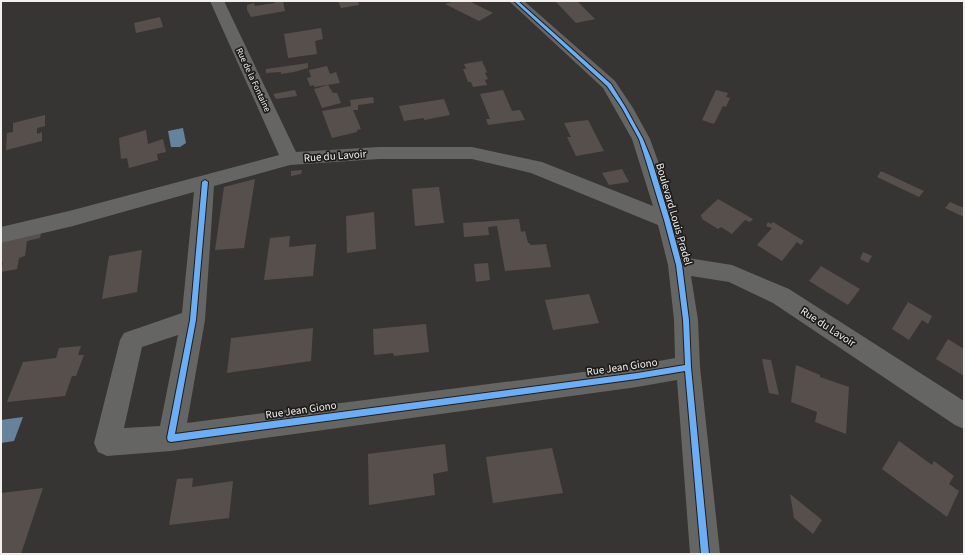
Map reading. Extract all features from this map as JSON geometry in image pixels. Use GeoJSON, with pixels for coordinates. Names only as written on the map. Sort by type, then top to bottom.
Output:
{"type":"FeatureCollection","features":[{"type":"Feature","properties":{"kind":"street","name":"Rue de la Fontaine"},"geometry":{"type":"LineString","coordinates":[[216,1],[290,160]]}},
{"type":"Feature","properties":{"kind":"street","name":"Boulevard Louis Pradel"},"geometry":{"type":"LineString","coordinates":[[516,1],[609,84],[641,139],[667,220],[679,265],[686,320],[688,367],[705,554]]}},
{"type":"Feature","properties":{"kind":"street","name":"Rue du Lavoir"},"geometry":{"type":"LineString","coordinates":[[1,235],[290,160],[379,153],[472,153],[535,167],[667,220]]}},
{"type":"Feature","properties":{"kind":"street"},"geometry":{"type":"LineString","coordinates":[[171,438],[193,320],[205,182]]}},
{"type":"Feature","properties":{"kind":"street","name":"Rue du Lavoir"},"geometry":{"type":"LineString","coordinates":[[679,265],[732,274],[781,296],[964,416]]}},
{"type":"Feature","properties":{"kind":"street","name":"Rue Jean Giono"},"geometry":{"type":"LineString","coordinates":[[193,320],[132,340],[107,443],[171,438],[637,376],[688,367]]}},
{"type":"Feature","properties":{"kind":"water"},"geometry":{"type":"Polygon","coordinates":[[[183,128],[186,143],[180,147],[171,147],[168,131],[183,128]]]}},
{"type":"Feature","properties":{"kind":"water"},"geometry":{"type":"Polygon","coordinates":[[[23,417],[14,441],[1,443],[1,420],[23,417]]]}},
{"type":"Feature","properties":{"kind":"building"},"geometry":{"type":"Polygon","coordinates":[[[274,1],[283,1],[285,11],[251,17],[247,10],[247,5],[254,3],[255,6],[275,3],[274,1]]]}},
{"type":"Feature","properties":{"kind":"building"},"geometry":{"type":"Polygon","coordinates":[[[338,1],[358,1],[359,5],[341,8],[338,1]]]}},
{"type":"Feature","properties":{"kind":"building"},"geometry":{"type":"Polygon","coordinates":[[[456,1],[474,1],[471,2],[493,13],[479,21],[445,4],[456,1]]]}},
{"type":"Feature","properties":{"kind":"building"},"geometry":{"type":"Polygon","coordinates":[[[555,1],[577,1],[595,19],[576,23],[555,1]]]}},
{"type":"Feature","properties":{"kind":"building"},"geometry":{"type":"Polygon","coordinates":[[[160,17],[163,27],[136,33],[134,23],[160,17]]]}},
{"type":"Feature","properties":{"kind":"building"},"geometry":{"type":"Polygon","coordinates":[[[321,28],[323,39],[315,41],[317,54],[288,58],[284,34],[321,28]]]}},
{"type":"Feature","properties":{"kind":"building"},"geometry":{"type":"Polygon","coordinates":[[[482,61],[487,72],[485,73],[488,79],[485,80],[487,85],[473,87],[471,82],[468,82],[463,69],[466,69],[464,64],[482,61]]]}},
{"type":"Feature","properties":{"kind":"building"},"geometry":{"type":"Polygon","coordinates":[[[308,63],[308,68],[294,72],[281,74],[281,72],[266,73],[266,69],[308,63]]]}},
{"type":"Feature","properties":{"kind":"building"},"geometry":{"type":"Polygon","coordinates":[[[327,66],[330,74],[336,72],[340,83],[314,87],[314,85],[310,86],[307,78],[311,77],[309,70],[327,66]]]}},
{"type":"Feature","properties":{"kind":"building"},"geometry":{"type":"Polygon","coordinates":[[[328,85],[333,93],[337,93],[341,103],[322,108],[314,89],[328,85]]]}},
{"type":"Feature","properties":{"kind":"building"},"geometry":{"type":"Polygon","coordinates":[[[295,90],[297,96],[276,99],[273,94],[295,90]]]}},
{"type":"Feature","properties":{"kind":"building"},"geometry":{"type":"Polygon","coordinates":[[[503,90],[512,111],[520,110],[525,120],[488,125],[486,119],[490,119],[480,94],[503,90]]]}},
{"type":"Feature","properties":{"kind":"building"},"geometry":{"type":"Polygon","coordinates":[[[716,90],[728,93],[726,97],[730,98],[726,107],[723,106],[714,124],[702,120],[716,90]]]}},
{"type":"Feature","properties":{"kind":"building"},"geometry":{"type":"Polygon","coordinates":[[[373,97],[374,103],[358,105],[358,110],[353,110],[361,129],[357,130],[357,132],[332,138],[322,111],[351,106],[350,100],[373,97]]]}},
{"type":"Feature","properties":{"kind":"building"},"geometry":{"type":"Polygon","coordinates":[[[444,99],[450,115],[424,120],[424,118],[404,121],[399,106],[444,99]]]}},
{"type":"Feature","properties":{"kind":"building"},"geometry":{"type":"Polygon","coordinates":[[[45,115],[45,126],[37,128],[37,134],[42,132],[42,141],[6,150],[7,133],[13,132],[13,123],[45,115]]]}},
{"type":"Feature","properties":{"kind":"building"},"geometry":{"type":"Polygon","coordinates":[[[588,120],[604,151],[576,156],[567,137],[571,137],[564,123],[588,120]]]}},
{"type":"Feature","properties":{"kind":"building"},"geometry":{"type":"Polygon","coordinates":[[[146,130],[148,144],[163,139],[166,152],[157,154],[158,160],[129,168],[127,158],[121,159],[119,138],[146,130]]]}},
{"type":"Feature","properties":{"kind":"building"},"geometry":{"type":"Polygon","coordinates":[[[622,169],[629,182],[609,185],[602,173],[622,169]]]}},
{"type":"Feature","properties":{"kind":"building"},"geometry":{"type":"Polygon","coordinates":[[[302,170],[301,174],[291,176],[291,171],[302,170]]]}},
{"type":"Feature","properties":{"kind":"building"},"geometry":{"type":"Polygon","coordinates":[[[881,171],[924,191],[919,197],[877,177],[881,171]]]}},
{"type":"Feature","properties":{"kind":"building"},"geometry":{"type":"Polygon","coordinates":[[[255,179],[244,248],[215,250],[224,187],[255,179]]]}},
{"type":"Feature","properties":{"kind":"building"},"geometry":{"type":"Polygon","coordinates":[[[439,187],[444,223],[415,226],[412,189],[439,187]]]}},
{"type":"Feature","properties":{"kind":"building"},"geometry":{"type":"Polygon","coordinates":[[[718,199],[753,219],[750,222],[745,220],[732,234],[721,227],[718,229],[702,219],[701,215],[718,199]]]}},
{"type":"Feature","properties":{"kind":"building"},"geometry":{"type":"Polygon","coordinates":[[[950,202],[964,208],[964,217],[945,208],[950,202]]]}},
{"type":"Feature","properties":{"kind":"building"},"geometry":{"type":"Polygon","coordinates":[[[374,212],[376,249],[347,253],[346,216],[374,212]]]}},
{"type":"Feature","properties":{"kind":"building"},"geometry":{"type":"Polygon","coordinates":[[[519,219],[521,232],[525,231],[528,243],[530,243],[530,245],[546,244],[551,267],[505,271],[497,226],[488,227],[489,235],[464,237],[463,223],[519,219]]]}},
{"type":"Feature","properties":{"kind":"building"},"geometry":{"type":"Polygon","coordinates":[[[768,222],[771,224],[773,222],[804,241],[801,245],[797,242],[782,261],[757,245],[772,228],[766,226],[768,222]]]}},
{"type":"Feature","properties":{"kind":"building"},"geometry":{"type":"Polygon","coordinates":[[[41,233],[40,238],[27,241],[25,256],[19,258],[17,269],[1,272],[3,262],[1,262],[1,243],[41,233]]]}},
{"type":"Feature","properties":{"kind":"building"},"geometry":{"type":"Polygon","coordinates":[[[290,236],[289,247],[316,244],[313,276],[264,280],[270,238],[290,236]]]}},
{"type":"Feature","properties":{"kind":"building"},"geometry":{"type":"Polygon","coordinates":[[[142,250],[137,292],[102,299],[109,256],[142,250]]]}},
{"type":"Feature","properties":{"kind":"building"},"geometry":{"type":"Polygon","coordinates":[[[863,252],[872,256],[868,263],[860,259],[863,252]]]}},
{"type":"Feature","properties":{"kind":"building"},"geometry":{"type":"Polygon","coordinates":[[[488,263],[490,280],[476,282],[474,264],[488,263]]]}},
{"type":"Feature","properties":{"kind":"building"},"geometry":{"type":"Polygon","coordinates":[[[821,266],[860,289],[848,305],[809,281],[821,266]]]}},
{"type":"Feature","properties":{"kind":"building"},"geometry":{"type":"Polygon","coordinates":[[[589,294],[599,323],[553,330],[545,300],[589,294]]]}},
{"type":"Feature","properties":{"kind":"building"},"geometry":{"type":"Polygon","coordinates":[[[908,302],[932,316],[928,324],[922,320],[909,340],[892,329],[908,302]]]}},
{"type":"Feature","properties":{"kind":"building"},"geometry":{"type":"Polygon","coordinates":[[[426,324],[429,352],[394,356],[393,353],[374,355],[373,329],[426,324]]]}},
{"type":"Feature","properties":{"kind":"building"},"geometry":{"type":"Polygon","coordinates":[[[313,328],[311,361],[227,373],[231,338],[313,328]]]}},
{"type":"Feature","properties":{"kind":"building"},"geometry":{"type":"Polygon","coordinates":[[[948,339],[964,349],[964,376],[936,359],[948,339]]]}},
{"type":"Feature","properties":{"kind":"building"},"geometry":{"type":"Polygon","coordinates":[[[81,346],[78,355],[84,355],[76,376],[72,376],[65,396],[7,402],[23,362],[56,358],[59,348],[81,346]]]}},
{"type":"Feature","properties":{"kind":"building"},"geometry":{"type":"Polygon","coordinates":[[[762,359],[771,360],[779,395],[769,393],[762,359]]]}},
{"type":"Feature","properties":{"kind":"building"},"geometry":{"type":"Polygon","coordinates":[[[796,365],[820,375],[820,377],[849,387],[846,434],[815,422],[817,412],[791,402],[796,365]]]}},
{"type":"Feature","properties":{"kind":"building"},"geometry":{"type":"Polygon","coordinates":[[[899,441],[932,465],[934,461],[954,476],[949,484],[959,491],[947,517],[882,469],[899,441]]]}},
{"type":"Feature","properties":{"kind":"building"},"geometry":{"type":"Polygon","coordinates":[[[445,444],[448,471],[433,474],[435,495],[369,505],[368,454],[445,444]]]}},
{"type":"Feature","properties":{"kind":"building"},"geometry":{"type":"Polygon","coordinates":[[[552,448],[563,493],[493,503],[486,457],[552,448]]]}},
{"type":"Feature","properties":{"kind":"building"},"geometry":{"type":"Polygon","coordinates":[[[193,478],[192,487],[233,481],[229,518],[169,525],[177,479],[193,478]]]}},
{"type":"Feature","properties":{"kind":"building"},"geometry":{"type":"Polygon","coordinates":[[[43,488],[21,554],[1,554],[1,493],[43,488]]]}},
{"type":"Feature","properties":{"kind":"building"},"geometry":{"type":"Polygon","coordinates":[[[790,494],[822,520],[813,534],[794,518],[790,494]]]}},
{"type":"Feature","properties":{"kind":"cycle path"},"geometry":{"type":"LineString","coordinates":[[516,1],[609,85],[641,139],[649,161],[679,265],[686,320],[688,367],[705,554]]}},
{"type":"Feature","properties":{"kind":"cycle path"},"geometry":{"type":"LineString","coordinates":[[205,182],[193,320],[171,438],[637,376],[688,367]]}}]}
